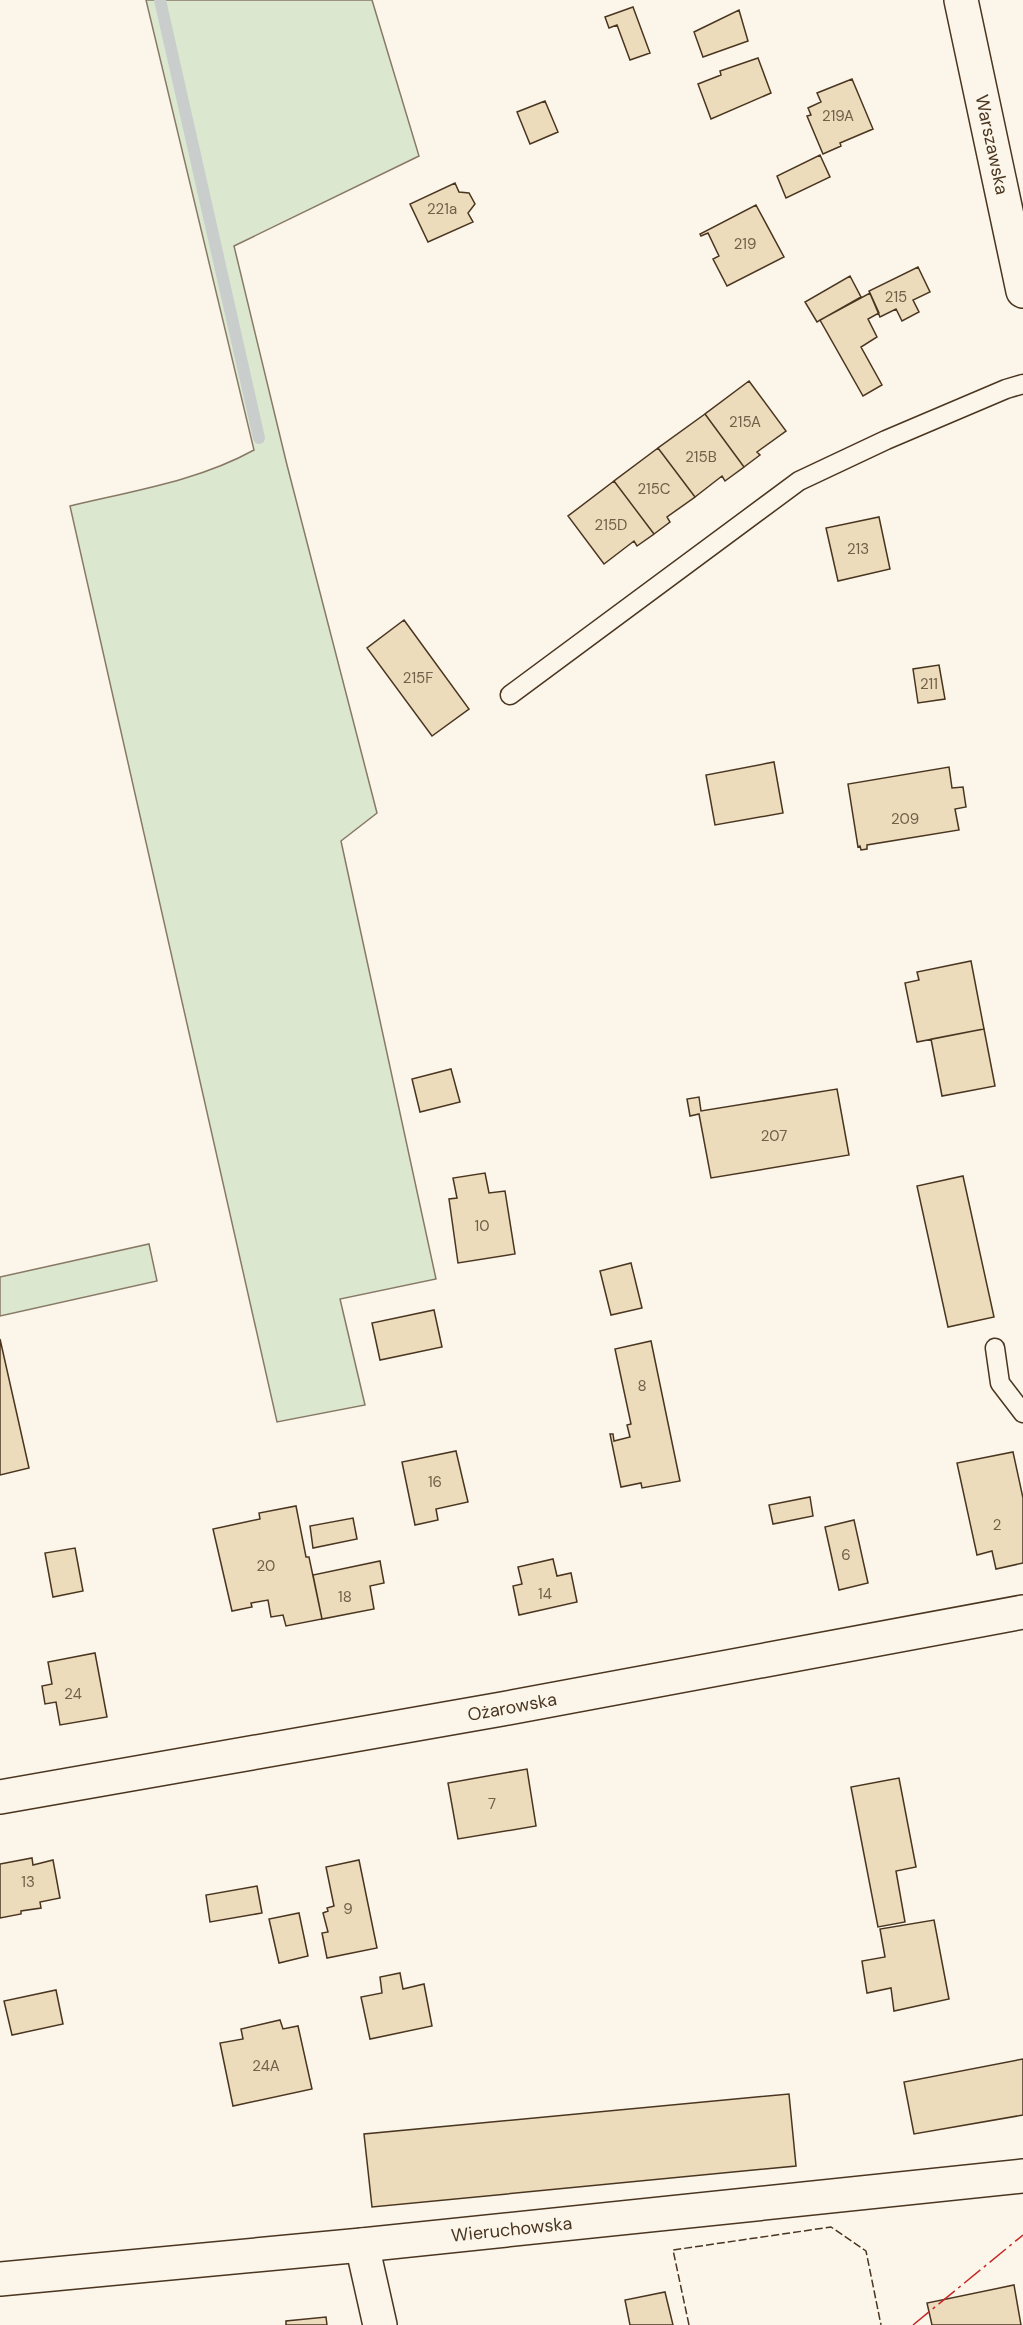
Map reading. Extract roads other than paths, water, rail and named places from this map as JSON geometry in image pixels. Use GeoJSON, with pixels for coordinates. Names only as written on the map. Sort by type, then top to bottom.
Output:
{"type":"FeatureCollection","features":[{"type":"Feature","properties":{"kind":"street","name":"Warszawska"},"geometry":{"type":"LineString","coordinates":[[961,0],[1023,291]]}},
{"type":"Feature","properties":{"kind":"street","name":"Ożarowska"},"geometry":{"type":"LineString","coordinates":[[0,1797],[502,1709],[1023,1612]]}},
{"type":"Feature","properties":{"kind":"street","name":"Wieruchowska"},"geometry":{"type":"LineString","coordinates":[[0,2279],[362,2245],[1023,2176]]}},
{"type":"Feature","properties":{"kind":"street"},"geometry":{"type":"LineString","coordinates":[[362,2245],[380,2325]]}},
{"type":"Feature","properties":{"kind":"lane"},"geometry":{"type":"LineString","coordinates":[[510,695],[799,481],[886,440],[1006,389],[1023,384]]}},
{"type":"Feature","properties":{"kind":"lane"},"geometry":{"type":"LineString","coordinates":[[995,1348],[1000,1383],[1023,1413]]}},
{"type":"Feature","properties":{"kind":"waterway"},"geometry":{"type":"LineString","coordinates":[[160,0],[259,438]]}}]}
